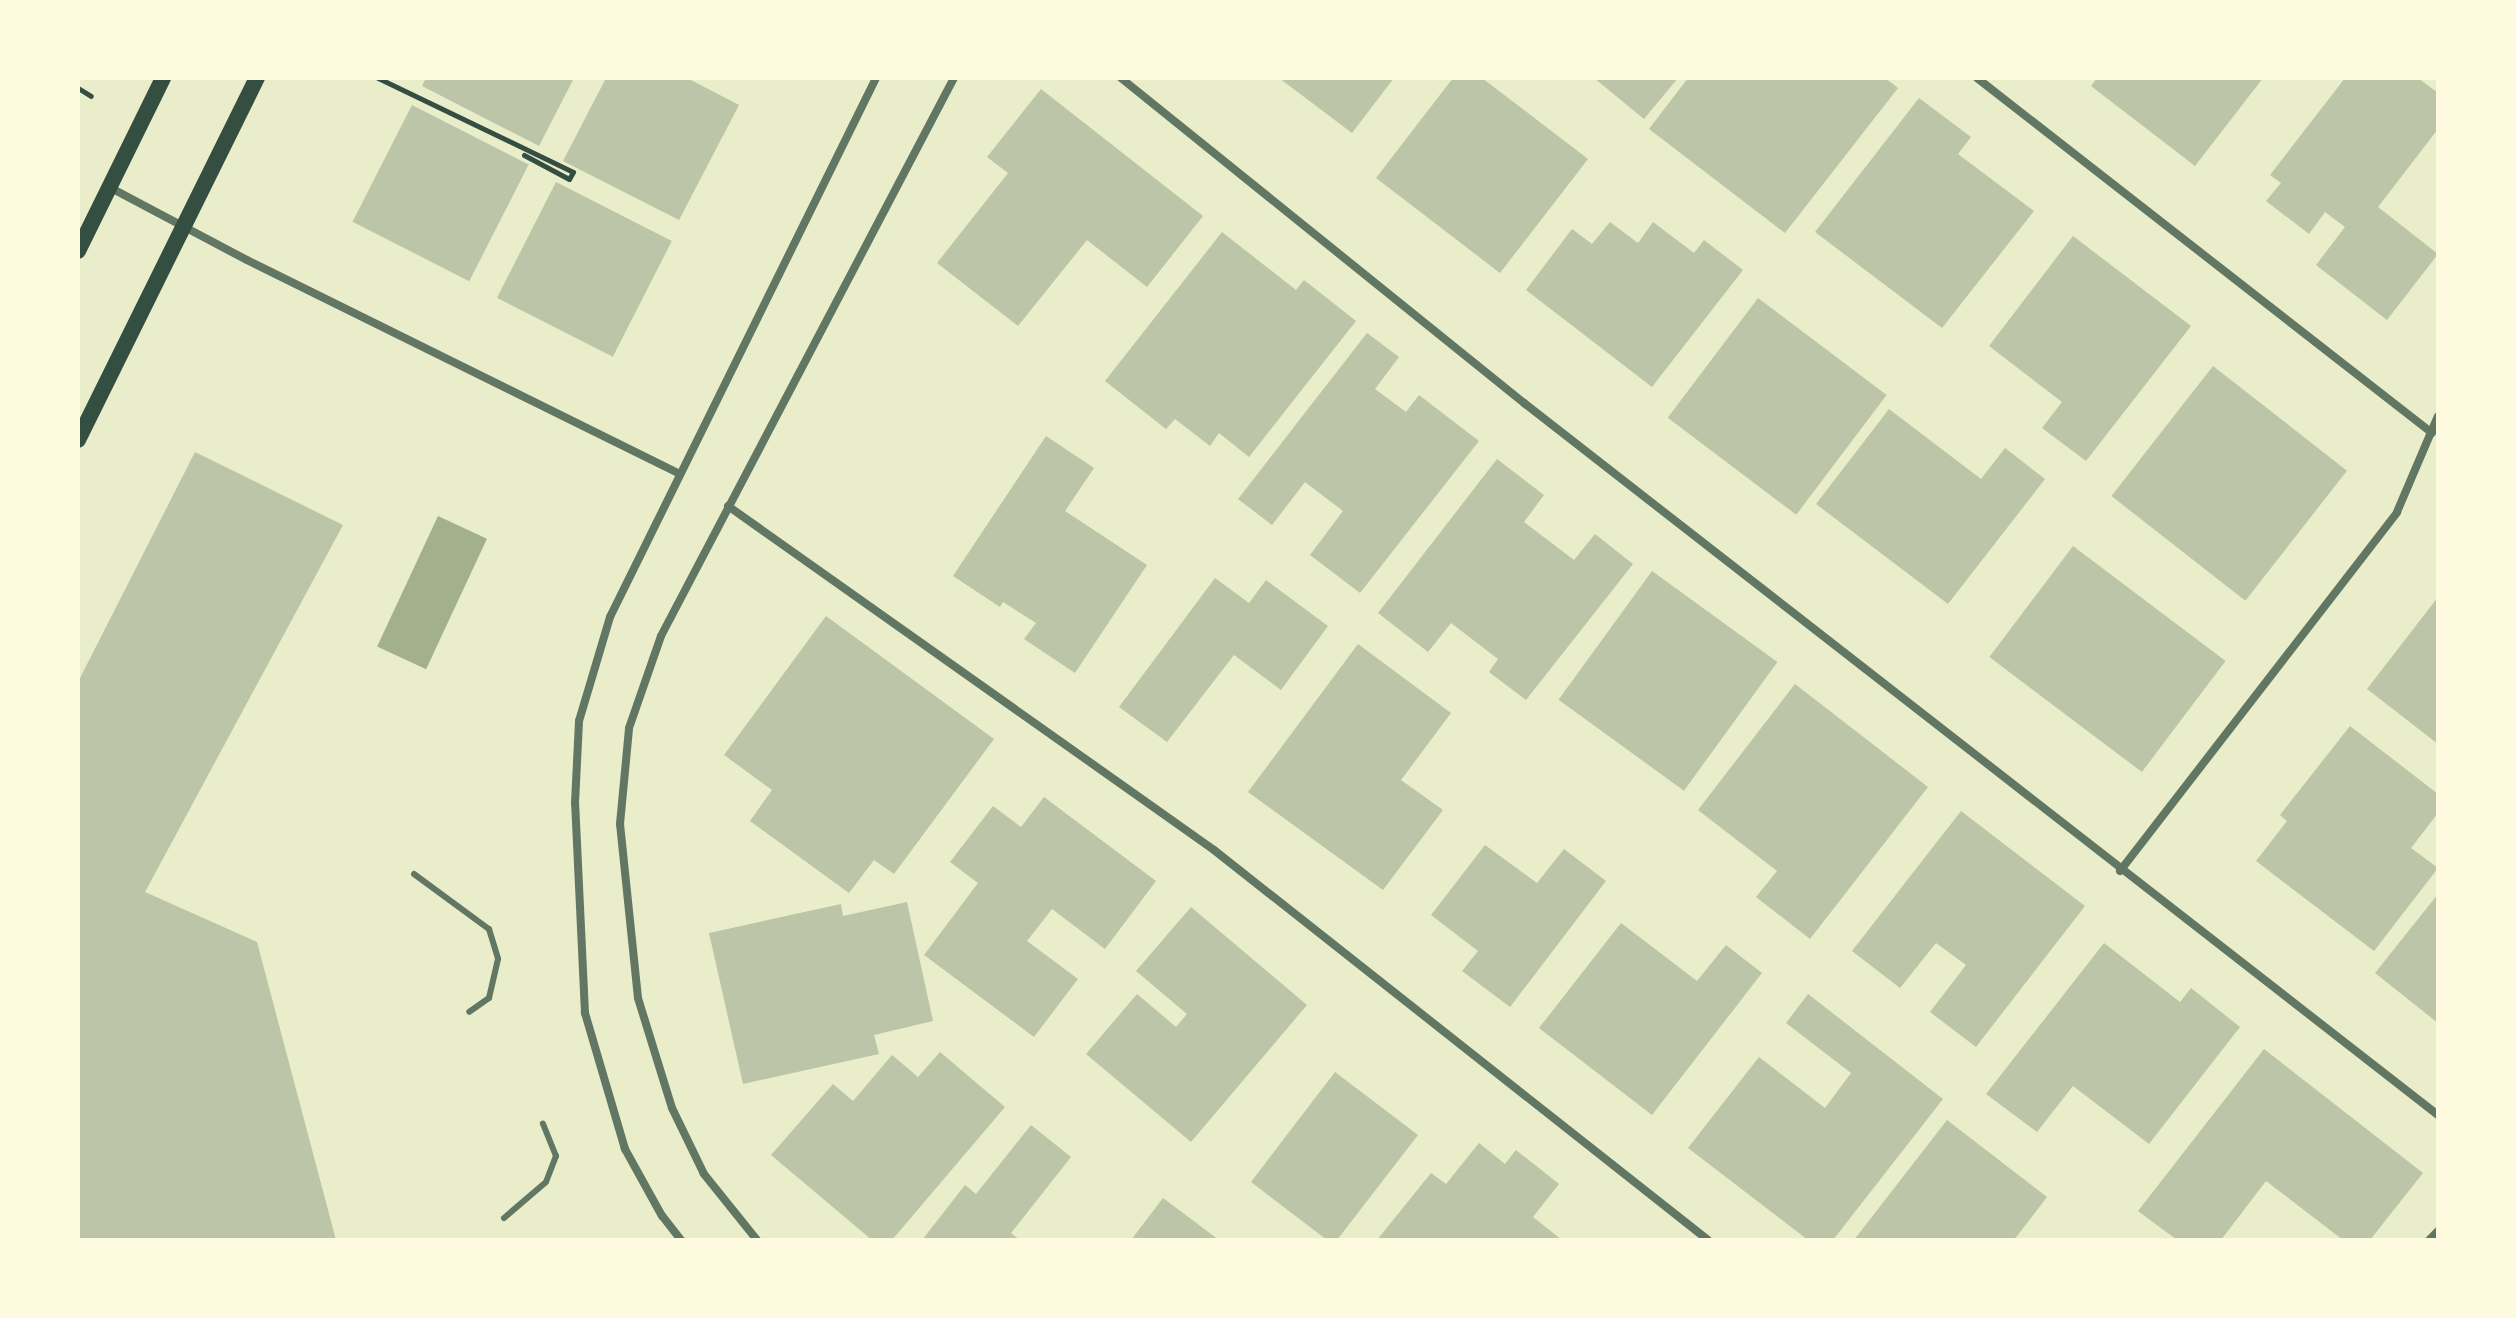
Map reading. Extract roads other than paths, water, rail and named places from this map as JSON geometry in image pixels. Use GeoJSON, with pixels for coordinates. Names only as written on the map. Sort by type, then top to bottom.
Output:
{"type":"FeatureCollection","features":[{"type":"Feature","properties":{"kind":"main road"},"geometry":{"type":"LineString","coordinates":[[78,251],[163,78]]}},
{"type":"Feature","properties":{"kind":"main road"},"geometry":{"type":"LineString","coordinates":[[78,440],[257,78]]}},
{"type":"Feature","properties":{"kind":"street"},"geometry":{"type":"LineString","coordinates":[[681,1240],[662,1216],[625,1149],[585,1013],[575,803],[579,721],[610,617],[876,78]]}},
{"type":"Feature","properties":{"kind":"street"},"geometry":{"type":"LineString","coordinates":[[757,1240],[704,1174],[672,1108],[638,998],[620,824],[633,715],[661,636],[954,78]]}},
{"type":"Feature","properties":{"kind":"street"},"geometry":{"type":"LineString","coordinates":[[1121,78],[1524,403],[2120,871],[2438,1115]]}},
{"type":"Feature","properties":{"kind":"street"},"geometry":{"type":"LineString","coordinates":[[1977,78],[2432,433]]}},
{"type":"Feature","properties":{"kind":"street"},"geometry":{"type":"LineString","coordinates":[[109,187],[182,227],[680,474]]}},
{"type":"Feature","properties":{"kind":"street"},"geometry":{"type":"LineString","coordinates":[[2120,871],[2397,512],[2438,416]]}},
{"type":"Feature","properties":{"kind":"street"},"geometry":{"type":"LineString","coordinates":[[728,506],[1214,850],[1708,1240]]}},
{"type":"Feature","properties":{"kind":"street"},"geometry":{"type":"LineString","coordinates":[[2429,1240],[2438,1231]]}},
{"type":"Feature","properties":{"kind":"lane"},"geometry":{"type":"LineString","coordinates":[[414,874],[489,929],[498,959],[489,998],[469,1012]]}},
{"type":"Feature","properties":{"kind":"lane"},"geometry":{"type":"LineString","coordinates":[[504,1218],[546,1182],[556,1156],[543,1124]]}}]}
